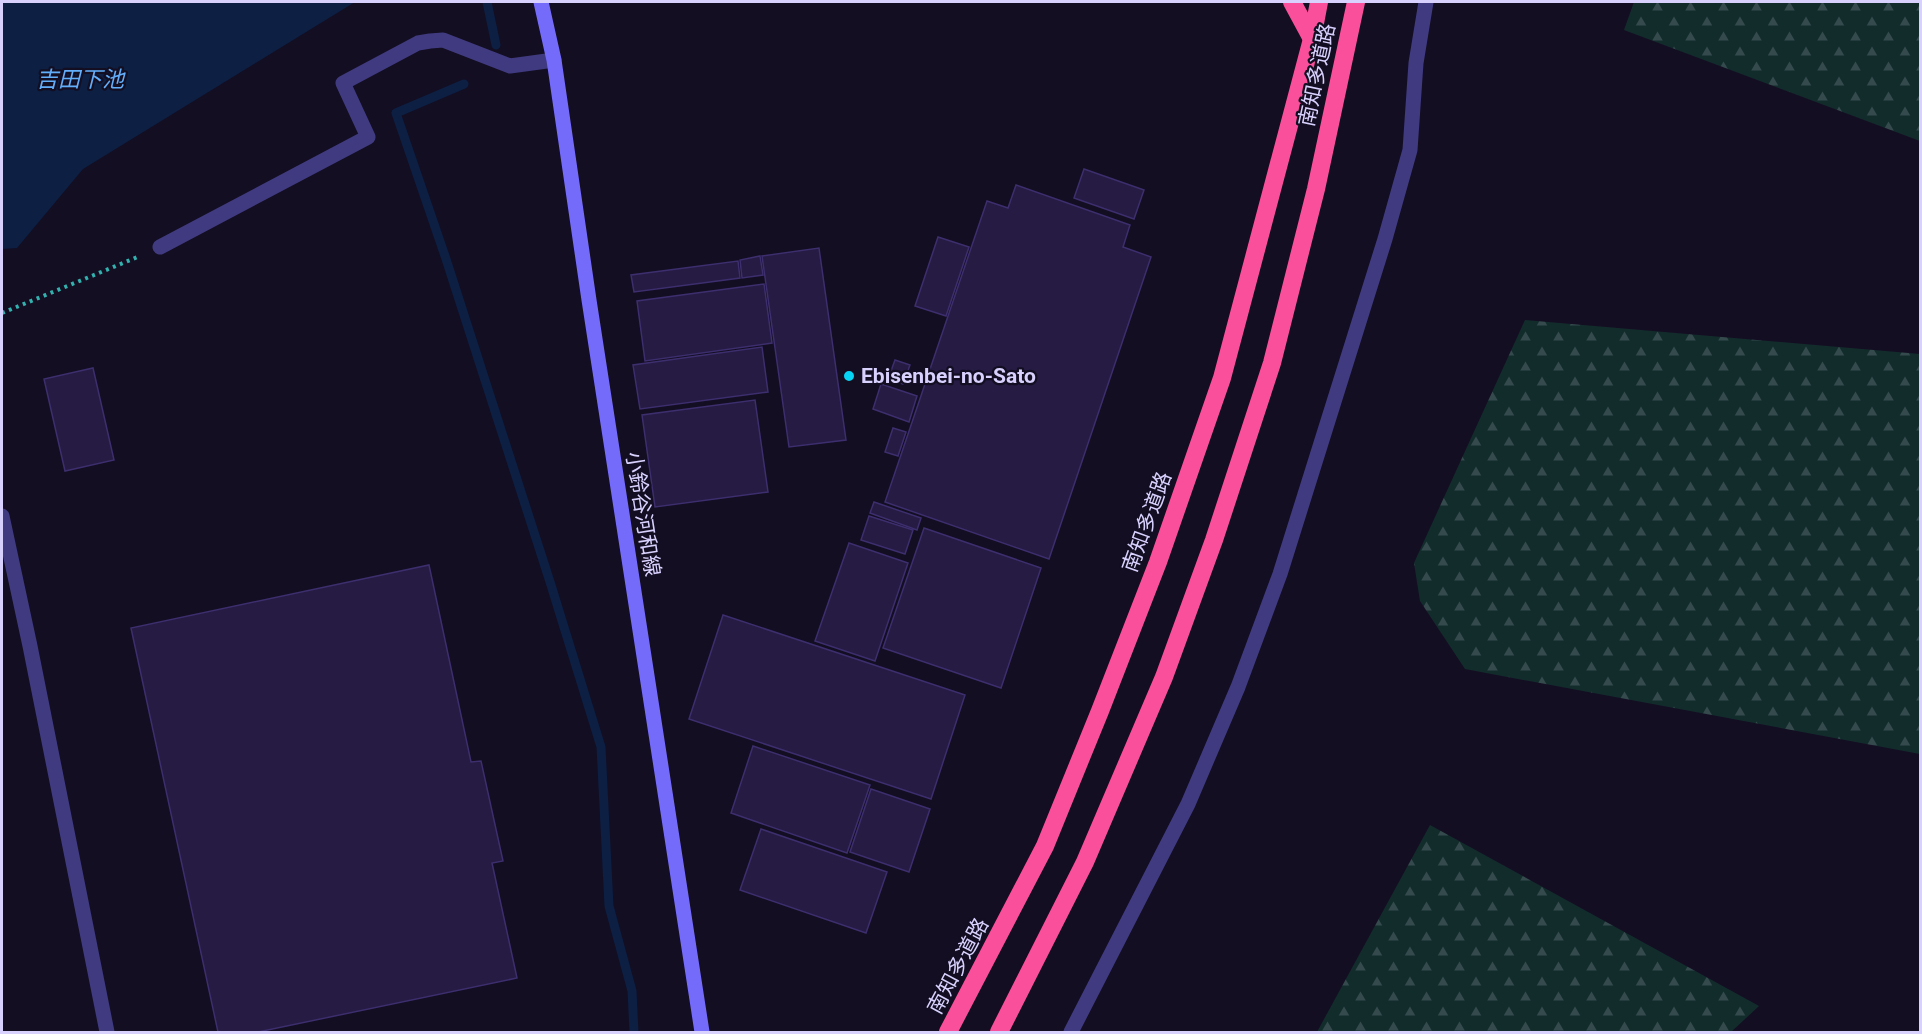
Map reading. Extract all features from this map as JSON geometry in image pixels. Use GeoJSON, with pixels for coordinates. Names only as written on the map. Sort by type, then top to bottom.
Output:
{"type":"FeatureCollection","features":[{"type":"Feature","properties":{"kind":"highway"},"geometry":{"type":"LineString","coordinates":[[1292,2],[1312,39]]}},
{"type":"Feature","properties":{"kind":"highway","name":"南知多道路"},"geometry":{"type":"LineString","coordinates":[[948,1032],[1045,846],[1158,562],[1221,378],[1312,39],[1319,2]]}},
{"type":"Feature","properties":{"kind":"highway","name":"南知多道路"},"geometry":{"type":"LineString","coordinates":[[999,1032],[1085,862],[1164,677],[1214,540],[1272,363],[1316,189],[1356,2]]}},
{"type":"Feature","properties":{"kind":"main road","name":"小鈴谷河和線"},"geometry":{"type":"LineString","coordinates":[[541,2],[554,60],[702,1032]]}},
{"type":"Feature","properties":{"kind":"street"},"geometry":{"type":"LineString","coordinates":[[1071,1032],[1188,804],[1238,687],[1280,574],[1385,239],[1410,150],[1416,63],[1426,2]]}},
{"type":"Feature","properties":{"kind":"street"},"geometry":{"type":"LineString","coordinates":[[160,247],[368,137],[343,83],[418,43],[443,40],[510,66],[554,60]]}},
{"type":"Feature","properties":{"kind":"street"},"geometry":{"type":"LineString","coordinates":[[2,516],[107,1032]]}},
{"type":"Feature","properties":{"kind":"path"},"geometry":{"type":"LineString","coordinates":[[2,314],[160,247]]}},
{"type":"Feature","properties":{"kind":"green space"},"geometry":{"type":"Polygon","coordinates":[[[1634,2],[1920,2],[1920,141],[1624,30],[1634,2]]]}},
{"type":"Feature","properties":{"kind":"green space"},"geometry":{"type":"Polygon","coordinates":[[[1525,320],[1920,354],[1920,754],[1465,669],[1420,601],[1414,563],[1525,320]]]}},
{"type":"Feature","properties":{"kind":"green space"},"geometry":{"type":"Polygon","coordinates":[[[1430,825],[1759,1006],[1731,1032],[1317,1032],[1430,825]]]}},
{"type":"Feature","properties":{"kind":"water","name":"吉田下池"},"geometry":{"type":"Polygon","coordinates":[[[2,2],[355,2],[83,169],[17,248],[2,249],[2,2]]]}},
{"type":"Feature","properties":{"kind":"building"},"geometry":{"type":"Polygon","coordinates":[[[1084,169],[1144,190],[1134,219],[1074,198],[1084,169]]]}},
{"type":"Feature","properties":{"kind":"building"},"geometry":{"type":"Polygon","coordinates":[[[1016,185],[1130,225],[1123,247],[1151,257],[1049,559],[885,502],[987,201],[1008,208],[1016,185]]]}},
{"type":"Feature","properties":{"kind":"building"},"geometry":{"type":"Polygon","coordinates":[[[938,237],[969,247],[946,316],[915,306],[938,237]]]}},
{"type":"Feature","properties":{"kind":"building"},"geometry":{"type":"Polygon","coordinates":[[[819,248],[846,440],[789,447],[762,256],[819,248]]]}},
{"type":"Feature","properties":{"kind":"building"},"geometry":{"type":"Polygon","coordinates":[[[760,256],[763,275],[742,278],[740,260],[760,256]]]}},
{"type":"Feature","properties":{"kind":"building"},"geometry":{"type":"Polygon","coordinates":[[[738,261],[740,278],[634,292],[631,275],[738,261]]]}},
{"type":"Feature","properties":{"kind":"building"},"geometry":{"type":"Polygon","coordinates":[[[764,284],[772,343],[645,361],[637,301],[764,284]]]}},
{"type":"Feature","properties":{"kind":"building"},"geometry":{"type":"Polygon","coordinates":[[[762,347],[768,392],[640,409],[633,365],[762,347]]]}},
{"type":"Feature","properties":{"kind":"building"},"geometry":{"type":"Polygon","coordinates":[[[895,360],[910,365],[903,384],[888,379],[895,360]]]}},
{"type":"Feature","properties":{"kind":"building"},"geometry":{"type":"Polygon","coordinates":[[[93,368],[114,460],[65,471],[44,379],[93,368]]]}},
{"type":"Feature","properties":{"kind":"building"},"geometry":{"type":"Polygon","coordinates":[[[881,384],[917,396],[909,422],[873,409],[881,384]]]}},
{"type":"Feature","properties":{"kind":"building"},"geometry":{"type":"Polygon","coordinates":[[[755,400],[768,492],[655,507],[642,415],[755,400]]]}},
{"type":"Feature","properties":{"kind":"building"},"geometry":{"type":"Polygon","coordinates":[[[893,428],[906,432],[898,456],[885,452],[893,428]]]}},
{"type":"Feature","properties":{"kind":"building"},"geometry":{"type":"Polygon","coordinates":[[[874,502],[921,518],[917,530],[870,513],[874,502]]]}},
{"type":"Feature","properties":{"kind":"building"},"geometry":{"type":"Polygon","coordinates":[[[869,516],[913,530],[905,554],[861,540],[869,516]]]}},
{"type":"Feature","properties":{"kind":"building"},"geometry":{"type":"Polygon","coordinates":[[[924,528],[1041,568],[1001,688],[883,648],[924,528]]]}},
{"type":"Feature","properties":{"kind":"building"},"geometry":{"type":"Polygon","coordinates":[[[849,543],[908,563],[875,661],[815,641],[849,543]]]}},
{"type":"Feature","properties":{"kind":"building"},"geometry":{"type":"Polygon","coordinates":[[[429,565],[471,762],[481,761],[503,861],[492,863],[517,978],[258,1032],[218,1032],[131,628],[429,565]]]}},
{"type":"Feature","properties":{"kind":"building"},"geometry":{"type":"Polygon","coordinates":[[[723,615],[965,695],[931,799],[689,719],[723,615]]]}},
{"type":"Feature","properties":{"kind":"building"},"geometry":{"type":"Polygon","coordinates":[[[753,746],[870,785],[847,853],[731,813],[753,746]]]}},
{"type":"Feature","properties":{"kind":"building"},"geometry":{"type":"Polygon","coordinates":[[[871,789],[930,809],[909,872],[850,852],[871,789]]]}},
{"type":"Feature","properties":{"kind":"building"},"geometry":{"type":"Polygon","coordinates":[[[761,829],[887,872],[866,933],[740,890],[761,829]]]}},
{"type":"Feature","properties":{"kind":"waterway"},"geometry":{"type":"LineString","coordinates":[[487,2],[496,45]]}},
{"type":"Feature","properties":{"kind":"waterway"},"geometry":{"type":"LineString","coordinates":[[464,84],[396,113],[446,259],[601,747],[609,906],[632,991],[634,1032]]}},
{"type":"Feature","properties":{"kind":"place","name":"Ebisenbei-no-Sato"},"geometry":{"type":"Point","coordinates":[849,376]}}]}
